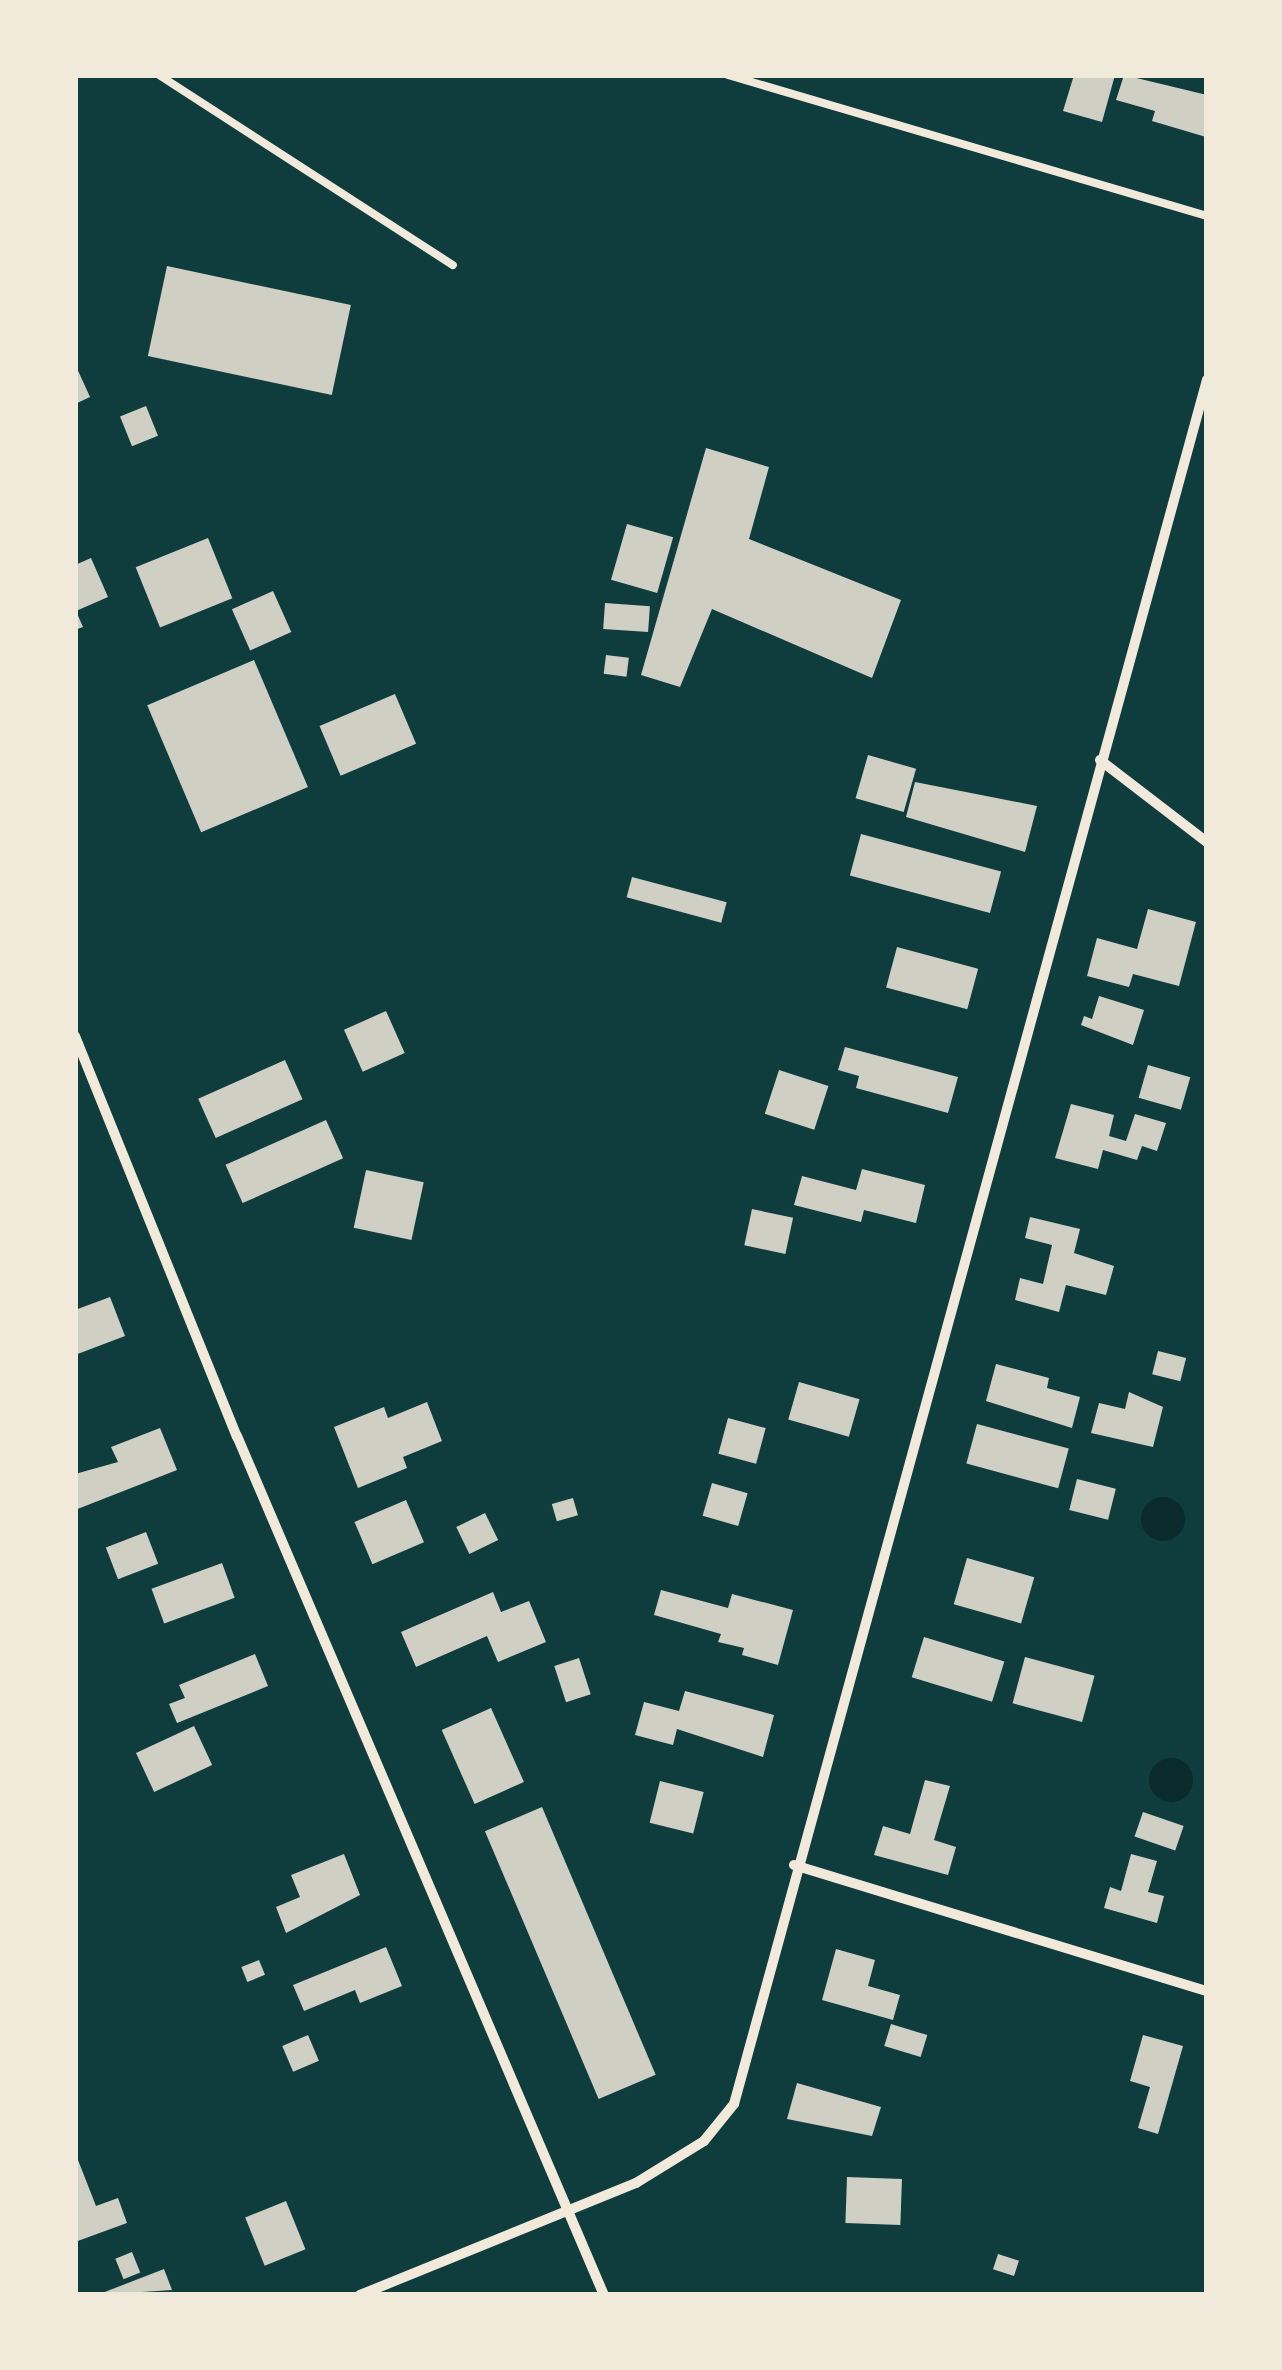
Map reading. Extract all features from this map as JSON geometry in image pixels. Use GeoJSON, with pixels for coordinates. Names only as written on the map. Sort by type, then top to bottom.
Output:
{"type":"FeatureCollection","features":[{"type":"Feature","properties":{"kind":"street"},"geometry":{"type":"LineString","coordinates":[[360,2295],[569,2211],[672,2164],[704,2141],[737,2094],[794,1865],[1207,380]]}},
{"type":"Feature","properties":{"kind":"street"},"geometry":{"type":"LineString","coordinates":[[1100,760],[1207,842]]}},
{"type":"Feature","properties":{"kind":"street"},"geometry":{"type":"LineString","coordinates":[[75,1036],[237,1436],[604,2295]]}},
{"type":"Feature","properties":{"kind":"street"},"geometry":{"type":"LineString","coordinates":[[794,1865],[1207,1991]]}},
{"type":"Feature","properties":{"kind":"lane"},"geometry":{"type":"LineString","coordinates":[[159,75],[454,265]]}},
{"type":"Feature","properties":{"kind":"lane"},"geometry":{"type":"LineString","coordinates":[[728,75],[1207,216]]}},
{"type":"Feature","properties":{"kind":"water"},"geometry":{"type":"Polygon","coordinates":[[[1163,1497],[1178,1504],[1185,1519],[1178,1534],[1163,1541],[1148,1534],[1141,1519],[1148,1504],[1163,1497]]]}},
{"type":"Feature","properties":{"kind":"water"},"geometry":{"type":"Polygon","coordinates":[[[1171,1758],[1187,1764],[1193,1780],[1187,1796],[1171,1802],[1155,1796],[1149,1780],[1155,1764],[1171,1758]]]}},
{"type":"Feature","properties":{"kind":"building"},"geometry":{"type":"Polygon","coordinates":[[[1074,75],[1115,75],[1102,122],[1063,111],[1074,75]]]}},
{"type":"Feature","properties":{"kind":"building"},"geometry":{"type":"Polygon","coordinates":[[[1124,75],[1207,95],[1206,137],[1152,121],[1155,111],[1116,100],[1124,75]]]}},
{"type":"Feature","properties":{"kind":"building"},"geometry":{"type":"Polygon","coordinates":[[[167,266],[351,305],[332,395],[148,356],[167,266]]]}},
{"type":"Feature","properties":{"kind":"building"},"geometry":{"type":"Polygon","coordinates":[[[75,364],[90,397],[75,404],[75,364]]]}},
{"type":"Feature","properties":{"kind":"building"},"geometry":{"type":"Polygon","coordinates":[[[146,406],[158,436],[132,446],[120,416],[146,406]]]}},
{"type":"Feature","properties":{"kind":"building"},"geometry":{"type":"Polygon","coordinates":[[[706,448],[769,467],[749,539],[901,600],[872,678],[712,609],[680,687],[641,675],[706,448]]]}},
{"type":"Feature","properties":{"kind":"building"},"geometry":{"type":"Polygon","coordinates":[[[627,524],[673,537],[657,593],[611,580],[627,524]]]}},
{"type":"Feature","properties":{"kind":"building"},"geometry":{"type":"Polygon","coordinates":[[[208,538],[232,598],[160,627],[136,567],[208,538]]]}},
{"type":"Feature","properties":{"kind":"building"},"geometry":{"type":"Polygon","coordinates":[[[91,558],[108,597],[76,611],[83,627],[75,630],[75,565],[91,558]]]}},
{"type":"Feature","properties":{"kind":"building"},"geometry":{"type":"Polygon","coordinates":[[[273,591],[291,632],[250,650],[232,609],[273,591]]]}},
{"type":"Feature","properties":{"kind":"building"},"geometry":{"type":"Polygon","coordinates":[[[605,603],[650,606],[648,632],[603,629],[605,603]]]}},
{"type":"Feature","properties":{"kind":"building"},"geometry":{"type":"Polygon","coordinates":[[[606,655],[629,658],[627,677],[604,674],[606,655]]]}},
{"type":"Feature","properties":{"kind":"building"},"geometry":{"type":"Polygon","coordinates":[[[254,660],[308,787],[201,832],[147,705],[254,660]]]}},
{"type":"Feature","properties":{"kind":"building"},"geometry":{"type":"Polygon","coordinates":[[[395,694],[416,744],[341,776],[320,726],[395,694]]]}},
{"type":"Feature","properties":{"kind":"building"},"geometry":{"type":"Polygon","coordinates":[[[868,755],[916,769],[904,812],[856,798],[868,755]]]}},
{"type":"Feature","properties":{"kind":"building"},"geometry":{"type":"Polygon","coordinates":[[[915,782],[1037,806],[1025,852],[906,817],[915,782]]]}},
{"type":"Feature","properties":{"kind":"building"},"geometry":{"type":"Polygon","coordinates":[[[861,834],[1001,872],[990,913],[850,876],[861,834]]]}},
{"type":"Feature","properties":{"kind":"building"},"geometry":{"type":"Polygon","coordinates":[[[632,877],[727,902],[721,923],[627,897],[632,877]]]}},
{"type":"Feature","properties":{"kind":"building"},"geometry":{"type":"Polygon","coordinates":[[[1148,909],[1196,922],[1179,986],[1133,974],[1129,987],[1087,976],[1097,938],[1137,949],[1148,909]]]}},
{"type":"Feature","properties":{"kind":"building"},"geometry":{"type":"Polygon","coordinates":[[[897,947],[978,969],[967,1009],[886,988],[897,947]]]}},
{"type":"Feature","properties":{"kind":"building"},"geometry":{"type":"Polygon","coordinates":[[[1099,996],[1144,1010],[1133,1045],[1081,1025],[1084,1016],[1092,1019],[1099,996]]]}},
{"type":"Feature","properties":{"kind":"building"},"geometry":{"type":"Polygon","coordinates":[[[386,1011],[405,1053],[363,1072],[344,1030],[386,1011]]]}},
{"type":"Feature","properties":{"kind":"building"},"geometry":{"type":"Polygon","coordinates":[[[845,1047],[958,1077],[948,1113],[856,1088],[859,1076],[838,1070],[845,1047]]]}},
{"type":"Feature","properties":{"kind":"building"},"geometry":{"type":"Polygon","coordinates":[[[285,1060],[302,1099],[216,1138],[198,1099],[285,1060]]]}},
{"type":"Feature","properties":{"kind":"building"},"geometry":{"type":"Polygon","coordinates":[[[1148,1065],[1190,1077],[1181,1110],[1139,1098],[1148,1065]]]}},
{"type":"Feature","properties":{"kind":"building"},"geometry":{"type":"Polygon","coordinates":[[[779,1070],[828,1086],[814,1130],[765,1114],[779,1070]]]}},
{"type":"Feature","properties":{"kind":"building"},"geometry":{"type":"Polygon","coordinates":[[[1071,1104],[1114,1115],[1109,1136],[1126,1141],[1135,1114],[1166,1123],[1157,1151],[1142,1146],[1137,1160],[1103,1150],[1098,1169],[1055,1158],[1071,1104]]]}},
{"type":"Feature","properties":{"kind":"building"},"geometry":{"type":"Polygon","coordinates":[[[326,1120],[343,1158],[243,1203],[226,1165],[326,1120]]]}},
{"type":"Feature","properties":{"kind":"building"},"geometry":{"type":"Polygon","coordinates":[[[862,1169],[925,1185],[916,1223],[864,1210],[861,1222],[794,1205],[802,1176],[856,1190],[862,1169]]]}},
{"type":"Feature","properties":{"kind":"building"},"geometry":{"type":"Polygon","coordinates":[[[366,1170],[424,1182],[411,1240],[354,1228],[366,1170]]]}},
{"type":"Feature","properties":{"kind":"building"},"geometry":{"type":"Polygon","coordinates":[[[752,1209],[793,1218],[785,1254],[744,1245],[752,1209]]]}},
{"type":"Feature","properties":{"kind":"building"},"geometry":{"type":"Polygon","coordinates":[[[1030,1217],[1080,1229],[1074,1253],[1114,1266],[1106,1295],[1066,1285],[1059,1312],[1015,1300],[1020,1278],[1043,1284],[1052,1245],[1025,1238],[1030,1217]]]}},
{"type":"Feature","properties":{"kind":"building"},"geometry":{"type":"Polygon","coordinates":[[[110,1297],[125,1336],[75,1355],[75,1310],[110,1297]]]}},
{"type":"Feature","properties":{"kind":"building"},"geometry":{"type":"Polygon","coordinates":[[[1158,1351],[1186,1358],[1180,1381],[1152,1374],[1158,1351]]]}},
{"type":"Feature","properties":{"kind":"building"},"geometry":{"type":"Polygon","coordinates":[[[996,1364],[1049,1378],[1047,1388],[1080,1397],[1072,1428],[986,1401],[996,1364]]]}},
{"type":"Feature","properties":{"kind":"building"},"geometry":{"type":"Polygon","coordinates":[[[799,1382],[860,1399],[849,1437],[788,1419],[799,1382]]]}},
{"type":"Feature","properties":{"kind":"building"},"geometry":{"type":"Polygon","coordinates":[[[1129,1392],[1163,1407],[1153,1447],[1091,1433],[1099,1403],[1125,1409],[1129,1392]]]}},
{"type":"Feature","properties":{"kind":"building"},"geometry":{"type":"Polygon","coordinates":[[[427,1402],[442,1441],[403,1457],[407,1468],[358,1488],[334,1427],[384,1407],[388,1418],[427,1402]]]}},
{"type":"Feature","properties":{"kind":"building"},"geometry":{"type":"Polygon","coordinates":[[[728,1418],[766,1428],[756,1464],[718,1454],[728,1418]]]}},
{"type":"Feature","properties":{"kind":"building"},"geometry":{"type":"Polygon","coordinates":[[[977,1424],[1069,1449],[1058,1488],[966,1464],[977,1424]]]}},
{"type":"Feature","properties":{"kind":"building"},"geometry":{"type":"Polygon","coordinates":[[[160,1428],[177,1470],[75,1510],[75,1474],[118,1462],[111,1447],[160,1428]]]}},
{"type":"Feature","properties":{"kind":"building"},"geometry":{"type":"Polygon","coordinates":[[[1077,1479],[1116,1489],[1108,1520],[1069,1510],[1077,1479]]]}},
{"type":"Feature","properties":{"kind":"building"},"geometry":{"type":"Polygon","coordinates":[[[712,1483],[748,1493],[738,1526],[703,1516],[712,1483]]]}},
{"type":"Feature","properties":{"kind":"building"},"geometry":{"type":"Polygon","coordinates":[[[573,1498],[578,1515],[557,1521],[552,1504],[573,1498]]]}},
{"type":"Feature","properties":{"kind":"building"},"geometry":{"type":"Polygon","coordinates":[[[406,1500],[424,1542],[372,1564],[354,1522],[406,1500]]]}},
{"type":"Feature","properties":{"kind":"building"},"geometry":{"type":"Polygon","coordinates":[[[485,1513],[498,1540],[469,1554],[456,1527],[485,1513]]]}},
{"type":"Feature","properties":{"kind":"building"},"geometry":{"type":"Polygon","coordinates":[[[146,1532],[158,1564],[118,1579],[106,1547],[146,1532]]]}},
{"type":"Feature","properties":{"kind":"building"},"geometry":{"type":"Polygon","coordinates":[[[967,1558],[1034,1577],[1021,1623],[954,1604],[967,1558]]]}},
{"type":"Feature","properties":{"kind":"building"},"geometry":{"type":"Polygon","coordinates":[[[222,1563],[235,1598],[164,1623],[152,1589],[222,1563]]]}},
{"type":"Feature","properties":{"kind":"building"},"geometry":{"type":"Polygon","coordinates":[[[661,1590],[728,1608],[732,1594],[793,1610],[778,1665],[742,1655],[744,1648],[718,1642],[721,1634],[654,1615],[661,1590]]]}},
{"type":"Feature","properties":{"kind":"building"},"geometry":{"type":"Polygon","coordinates":[[[493,1592],[501,1612],[529,1601],[546,1642],[498,1662],[487,1636],[416,1667],[401,1632],[493,1592]]]}},
{"type":"Feature","properties":{"kind":"building"},"geometry":{"type":"Polygon","coordinates":[[[924,1637],[1004,1662],[992,1702],[912,1677],[924,1637]]]}},
{"type":"Feature","properties":{"kind":"building"},"geometry":{"type":"Polygon","coordinates":[[[255,1654],[268,1686],[177,1723],[169,1704],[185,1698],[179,1685],[255,1654]]]}},
{"type":"Feature","properties":{"kind":"building"},"geometry":{"type":"Polygon","coordinates":[[[1025,1657],[1095,1676],[1082,1722],[1013,1703],[1025,1657]]]}},
{"type":"Feature","properties":{"kind":"building"},"geometry":{"type":"Polygon","coordinates":[[[579,1658],[591,1694],[566,1702],[554,1666],[579,1658]]]}},
{"type":"Feature","properties":{"kind":"building"},"geometry":{"type":"Polygon","coordinates":[[[685,1691],[774,1715],[763,1757],[677,1729],[673,1745],[635,1735],[644,1702],[679,1711],[685,1691]]]}},
{"type":"Feature","properties":{"kind":"building"},"geometry":{"type":"Polygon","coordinates":[[[491,1708],[524,1782],[475,1804],[442,1730],[491,1708]]]}},
{"type":"Feature","properties":{"kind":"building"},"geometry":{"type":"Polygon","coordinates":[[[194,1726],[212,1765],[154,1792],[136,1753],[194,1726]]]}},
{"type":"Feature","properties":{"kind":"building"},"geometry":{"type":"Polygon","coordinates":[[[925,1780],[950,1786],[934,1840],[956,1847],[948,1875],[874,1855],[883,1826],[910,1834],[925,1780]]]}},
{"type":"Feature","properties":{"kind":"building"},"geometry":{"type":"Polygon","coordinates":[[[660,1781],[704,1792],[693,1834],[650,1823],[660,1781]]]}},
{"type":"Feature","properties":{"kind":"building"},"geometry":{"type":"Polygon","coordinates":[[[542,1807],[656,2075],[599,2099],[485,1831],[542,1807]]]}},
{"type":"Feature","properties":{"kind":"building"},"geometry":{"type":"Polygon","coordinates":[[[1143,1812],[1184,1826],[1175,1851],[1135,1837],[1143,1812]]]}},
{"type":"Feature","properties":{"kind":"building"},"geometry":{"type":"Polygon","coordinates":[[[344,1854],[360,1895],[286,1933],[276,1907],[300,1897],[291,1875],[344,1854]]]}},
{"type":"Feature","properties":{"kind":"building"},"geometry":{"type":"Polygon","coordinates":[[[1131,1854],[1157,1861],[1148,1892],[1164,1896],[1157,1923],[1104,1908],[1110,1887],[1121,1891],[1131,1854]]]}},
{"type":"Feature","properties":{"kind":"building"},"geometry":{"type":"Polygon","coordinates":[[[386,1947],[402,1986],[360,2003],[355,1990],[304,2011],[293,1985],[386,1947]]]}},
{"type":"Feature","properties":{"kind":"building"},"geometry":{"type":"Polygon","coordinates":[[[836,1949],[875,1960],[868,1986],[900,1995],[893,2020],[822,2000],[836,1949]]]}},
{"type":"Feature","properties":{"kind":"building"},"geometry":{"type":"Polygon","coordinates":[[[259,1960],[265,1975],[247,1982],[241,1967],[259,1960]]]}},
{"type":"Feature","properties":{"kind":"building"},"geometry":{"type":"Polygon","coordinates":[[[891,2024],[927,2035],[921,2057],[884,2046],[891,2024]]]}},
{"type":"Feature","properties":{"kind":"building"},"geometry":{"type":"Polygon","coordinates":[[[308,2035],[319,2061],[293,2072],[282,2046],[308,2035]]]}},
{"type":"Feature","properties":{"kind":"building"},"geometry":{"type":"Polygon","coordinates":[[[1143,2035],[1183,2046],[1158,2134],[1138,2128],[1150,2087],[1130,2081],[1143,2035]]]}},
{"type":"Feature","properties":{"kind":"building"},"geometry":{"type":"Polygon","coordinates":[[[797,2083],[881,2107],[872,2136],[787,2119],[797,2083]]]}},
{"type":"Feature","properties":{"kind":"building"},"geometry":{"type":"Polygon","coordinates":[[[78,2160],[96,2206],[118,2198],[127,2223],[75,2242],[78,2160]]]}},
{"type":"Feature","properties":{"kind":"building"},"geometry":{"type":"Polygon","coordinates":[[[847,2177],[902,2179],[900,2225],[845,2223],[847,2177]]]}},
{"type":"Feature","properties":{"kind":"building"},"geometry":{"type":"Polygon","coordinates":[[[286,2201],[305,2249],[265,2266],[245,2217],[286,2201]]]}},
{"type":"Feature","properties":{"kind":"building"},"geometry":{"type":"Polygon","coordinates":[[[132,2252],[140,2272],[124,2279],[115,2259],[132,2252]]]}},
{"type":"Feature","properties":{"kind":"building"},"geometry":{"type":"Polygon","coordinates":[[[998,2254],[1019,2261],[1014,2276],[993,2269],[998,2254]]]}},
{"type":"Feature","properties":{"kind":"building"},"geometry":{"type":"Polygon","coordinates":[[[164,2269],[172,2290],[97,2295],[164,2269]]]}}]}
